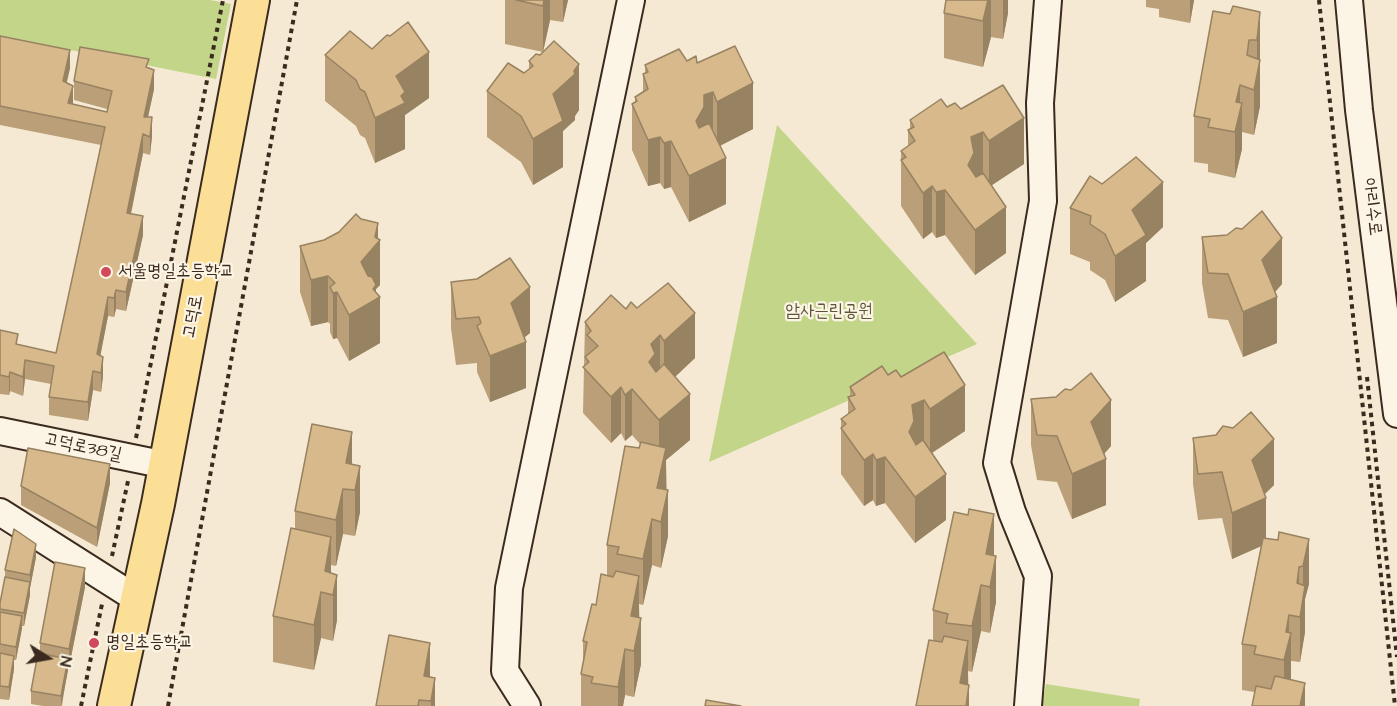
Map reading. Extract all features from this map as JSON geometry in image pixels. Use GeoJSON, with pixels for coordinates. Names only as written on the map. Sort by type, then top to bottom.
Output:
{"type":"FeatureCollection","features":[{"type":"Feature","properties":{"kind":"main road","name":"고덕로"},"geometry":{"type":"LineString","coordinates":[[114,706],[166,465],[253,0]]}},
{"type":"Feature","properties":{"kind":"street"},"geometry":{"type":"LineString","coordinates":[[526,706],[505,671],[509,588],[631,0]]}},
{"type":"Feature","properties":{"kind":"street"},"geometry":{"type":"LineString","coordinates":[[1028,706],[1038,576],[1012,512],[997,463],[1043,201],[1040,103],[1048,0]]}},
{"type":"Feature","properties":{"kind":"street","name":"아리수로"},"geometry":{"type":"LineString","coordinates":[[1349,0],[1360,122],[1397,414]]}},
{"type":"Feature","properties":{"kind":"street","name":"고덕로38길"},"geometry":{"type":"LineString","coordinates":[[0,431],[166,465]]}},
{"type":"Feature","properties":{"kind":"street"},"geometry":{"type":"LineString","coordinates":[[0,515],[137,599]]}},
{"type":"Feature","properties":{"kind":"path"},"geometry":{"type":"LineString","coordinates":[[81,706],[223,0]]}},
{"type":"Feature","properties":{"kind":"path"},"geometry":{"type":"LineString","coordinates":[[168,706],[297,0]]}},
{"type":"Feature","properties":{"kind":"path"},"geometry":{"type":"LineString","coordinates":[[1320,0],[1395,706]]}},
{"type":"Feature","properties":{"kind":"green space"},"geometry":{"type":"Polygon","coordinates":[[[0,0],[210,0],[231,4],[216,79],[0,36],[0,0]]]}},
{"type":"Feature","properties":{"kind":"green space","name":"암사근린공원"},"geometry":{"type":"Polygon","coordinates":[[[777,125],[977,344],[709,462],[777,125]]]}},
{"type":"Feature","properties":{"kind":"green space"},"geometry":{"type":"Polygon","coordinates":[[[1046,684],[1140,699],[1139,706],[1042,706],[1046,684]]]}},
{"type":"Feature","properties":{"kind":"building"},"geometry":{"type":"Polygon","coordinates":[[[516,0],[544,0],[543,6],[516,0]]]}},
{"type":"Feature","properties":{"kind":"building"},"geometry":{"type":"Polygon","coordinates":[[[946,0],[988,0],[983,21],[944,13],[946,0]]]}},
{"type":"Feature","properties":{"kind":"building"},"geometry":{"type":"Polygon","coordinates":[[[1233,6],[1260,12],[1257,40],[1249,40],[1247,55],[1260,60],[1254,90],[1240,85],[1236,102],[1242,103],[1235,132],[1208,127],[1210,119],[1194,116],[1213,11],[1230,14],[1233,6]]]}},
{"type":"Feature","properties":{"kind":"building"},"geometry":{"type":"Polygon","coordinates":[[[408,22],[429,52],[396,76],[405,92],[401,96],[405,103],[375,118],[365,92],[360,89],[356,80],[325,55],[350,31],[372,49],[387,35],[390,36],[408,22]]]}},
{"type":"Feature","properties":{"kind":"building","name":"서울명일초등학교"},"geometry":{"type":"Polygon","coordinates":[[[0,36],[70,50],[63,81],[73,86],[68,103],[107,112],[112,91],[74,81],[80,47],[149,59],[146,67],[154,70],[144,117],[152,117],[150,137],[143,134],[127,213],[143,216],[126,292],[116,290],[114,298],[108,297],[97,354],[103,357],[101,373],[93,371],[88,402],[49,397],[54,366],[25,360],[23,377],[10,372],[9,377],[0,375],[0,330],[18,334],[16,344],[56,353],[105,127],[0,106],[0,36]]]}},
{"type":"Feature","properties":{"kind":"building"},"geometry":{"type":"Polygon","coordinates":[[[554,41],[579,64],[574,71],[575,74],[553,94],[563,121],[533,139],[521,116],[487,91],[508,63],[524,73],[533,66],[529,61],[536,54],[540,55],[554,41]]]}},
{"type":"Feature","properties":{"kind":"building"},"geometry":{"type":"Polygon","coordinates":[[[735,46],[753,83],[717,102],[713,92],[704,95],[704,107],[696,121],[699,128],[709,123],[726,158],[689,176],[671,141],[664,143],[660,137],[648,140],[632,104],[637,101],[635,97],[648,89],[643,74],[648,72],[645,65],[679,49],[687,61],[696,56],[697,63],[735,46]]]}},
{"type":"Feature","properties":{"kind":"building"},"geometry":{"type":"Polygon","coordinates":[[[1003,85],[1024,118],[989,141],[983,132],[971,137],[974,153],[968,165],[976,177],[983,173],[1006,207],[975,230],[945,190],[936,192],[932,186],[923,193],[901,160],[906,157],[901,151],[915,141],[908,130],[914,127],[910,120],[941,99],[947,107],[955,103],[961,109],[1003,85]]]}},
{"type":"Feature","properties":{"kind":"building"},"geometry":{"type":"Polygon","coordinates":[[[1136,157],[1163,182],[1132,210],[1146,235],[1115,256],[1105,234],[1090,224],[1091,216],[1070,208],[1090,176],[1102,184],[1136,157]]]}},
{"type":"Feature","properties":{"kind":"building"},"geometry":{"type":"Polygon","coordinates":[[[1262,211],[1282,238],[1262,260],[1277,297],[1243,312],[1228,274],[1208,273],[1202,237],[1227,235],[1236,228],[1242,229],[1262,211]]]}},
{"type":"Feature","properties":{"kind":"building"},"geometry":{"type":"Polygon","coordinates":[[[356,214],[361,219],[378,223],[375,237],[380,240],[361,262],[368,276],[372,277],[376,285],[373,289],[380,297],[349,315],[337,292],[333,293],[330,287],[335,283],[328,276],[311,280],[300,246],[324,240],[339,232],[356,214]]]}},
{"type":"Feature","properties":{"kind":"building"},"geometry":{"type":"Polygon","coordinates":[[[510,258],[530,287],[511,303],[526,342],[490,356],[477,326],[481,323],[479,317],[456,319],[451,282],[477,279],[510,258]]]}},
{"type":"Feature","properties":{"kind":"building"},"geometry":{"type":"Polygon","coordinates":[[[668,283],[695,313],[664,341],[660,335],[651,344],[655,354],[649,362],[656,372],[664,364],[690,394],[659,420],[632,389],[625,395],[621,387],[611,397],[583,367],[589,362],[585,357],[598,346],[587,335],[591,331],[585,322],[611,295],[626,309],[631,302],[637,308],[668,283]]]}},
{"type":"Feature","properties":{"kind":"building"},"geometry":{"type":"Polygon","coordinates":[[[944,352],[965,385],[930,409],[924,400],[912,405],[914,421],[909,432],[916,445],[923,440],[946,474],[915,497],[885,457],[876,460],[873,454],[864,460],[841,428],[846,424],[841,419],[855,409],[848,397],[855,395],[850,387],[882,366],[888,375],[896,370],[901,377],[944,352]]]}},
{"type":"Feature","properties":{"kind":"building"},"geometry":{"type":"Polygon","coordinates":[[[1091,373],[1111,400],[1091,422],[1106,459],[1072,474],[1057,436],[1037,435],[1031,399],[1056,397],[1065,389],[1071,390],[1091,373]]]}},
{"type":"Feature","properties":{"kind":"building"},"geometry":{"type":"Polygon","coordinates":[[[1251,412],[1274,439],[1252,460],[1266,498],[1232,513],[1222,472],[1198,474],[1193,438],[1216,435],[1223,426],[1233,428],[1251,412]]]}},
{"type":"Feature","properties":{"kind":"building"},"geometry":{"type":"Polygon","coordinates":[[[312,424],[352,432],[346,463],[360,466],[355,490],[343,489],[336,520],[295,511],[312,424]]]}},
{"type":"Feature","properties":{"kind":"building"},"geometry":{"type":"Polygon","coordinates":[[[641,442],[666,448],[657,488],[668,490],[661,522],[652,519],[643,559],[617,554],[619,547],[607,545],[625,446],[639,448],[641,442]]]}},
{"type":"Feature","properties":{"kind":"building"},"geometry":{"type":"Polygon","coordinates":[[[28,448],[110,464],[97,528],[21,486],[28,448]]]}},
{"type":"Feature","properties":{"kind":"building"},"geometry":{"type":"Polygon","coordinates":[[[969,509],[994,514],[986,554],[996,556],[990,587],[981,585],[972,626],[946,623],[948,614],[933,610],[954,512],[968,515],[969,509]]]}},
{"type":"Feature","properties":{"kind":"building"},"geometry":{"type":"Polygon","coordinates":[[[291,528],[331,537],[325,571],[337,575],[333,595],[321,592],[314,625],[273,616],[291,528]]]}},
{"type":"Feature","properties":{"kind":"building"},"geometry":{"type":"Polygon","coordinates":[[[14,529],[36,544],[30,575],[5,570],[14,529]]]}},
{"type":"Feature","properties":{"kind":"building"},"geometry":{"type":"Polygon","coordinates":[[[1279,532],[1309,539],[1303,566],[1299,567],[1297,583],[1305,586],[1300,617],[1289,615],[1286,632],[1291,633],[1284,660],[1254,654],[1256,646],[1242,644],[1263,538],[1278,540],[1279,532]]]}},
{"type":"Feature","properties":{"kind":"building"},"geometry":{"type":"Polygon","coordinates":[[[55,562],[85,568],[69,649],[40,643],[55,562]]]}},
{"type":"Feature","properties":{"kind":"building"},"geometry":{"type":"Polygon","coordinates":[[[616,571],[639,576],[631,616],[641,618],[634,651],[625,649],[618,687],[591,683],[593,677],[581,674],[587,642],[583,641],[592,604],[596,605],[601,574],[613,577],[616,571]]]}},
{"type":"Feature","properties":{"kind":"building"},"geometry":{"type":"Polygon","coordinates":[[[5,577],[30,582],[24,613],[0,609],[5,577]]]}},
{"type":"Feature","properties":{"kind":"building"},"geometry":{"type":"Polygon","coordinates":[[[0,612],[22,616],[16,647],[0,644],[0,612]]]}},
{"type":"Feature","properties":{"kind":"building"},"geometry":{"type":"Polygon","coordinates":[[[389,635],[430,643],[424,676],[435,678],[431,701],[419,700],[418,706],[376,706],[389,635]]]}},
{"type":"Feature","properties":{"kind":"building"},"geometry":{"type":"Polygon","coordinates":[[[944,636],[968,641],[960,683],[969,685],[966,706],[916,706],[929,640],[942,642],[944,636]]]}},
{"type":"Feature","properties":{"kind":"building"},"geometry":{"type":"Polygon","coordinates":[[[0,653],[14,656],[9,687],[0,686],[0,653]]]}},
{"type":"Feature","properties":{"kind":"building"},"geometry":{"type":"Polygon","coordinates":[[[38,653],[68,659],[61,696],[31,691],[38,653]]]}},
{"type":"Feature","properties":{"kind":"building"},"geometry":{"type":"Polygon","coordinates":[[[1275,676],[1305,683],[1300,706],[1252,706],[1256,686],[1271,689],[1275,676]]]}},
{"type":"Feature","properties":{"kind":"building"},"geometry":{"type":"Polygon","coordinates":[[[706,700],[741,706],[705,706],[706,700]]]}},
{"type":"Feature","properties":{"kind":"place","name":"서울명일초등학교"},"geometry":{"type":"Point","coordinates":[106,272]}},
{"type":"Feature","properties":{"kind":"place","name":"명일초등학교"},"geometry":{"type":"Point","coordinates":[94,643]}}]}
